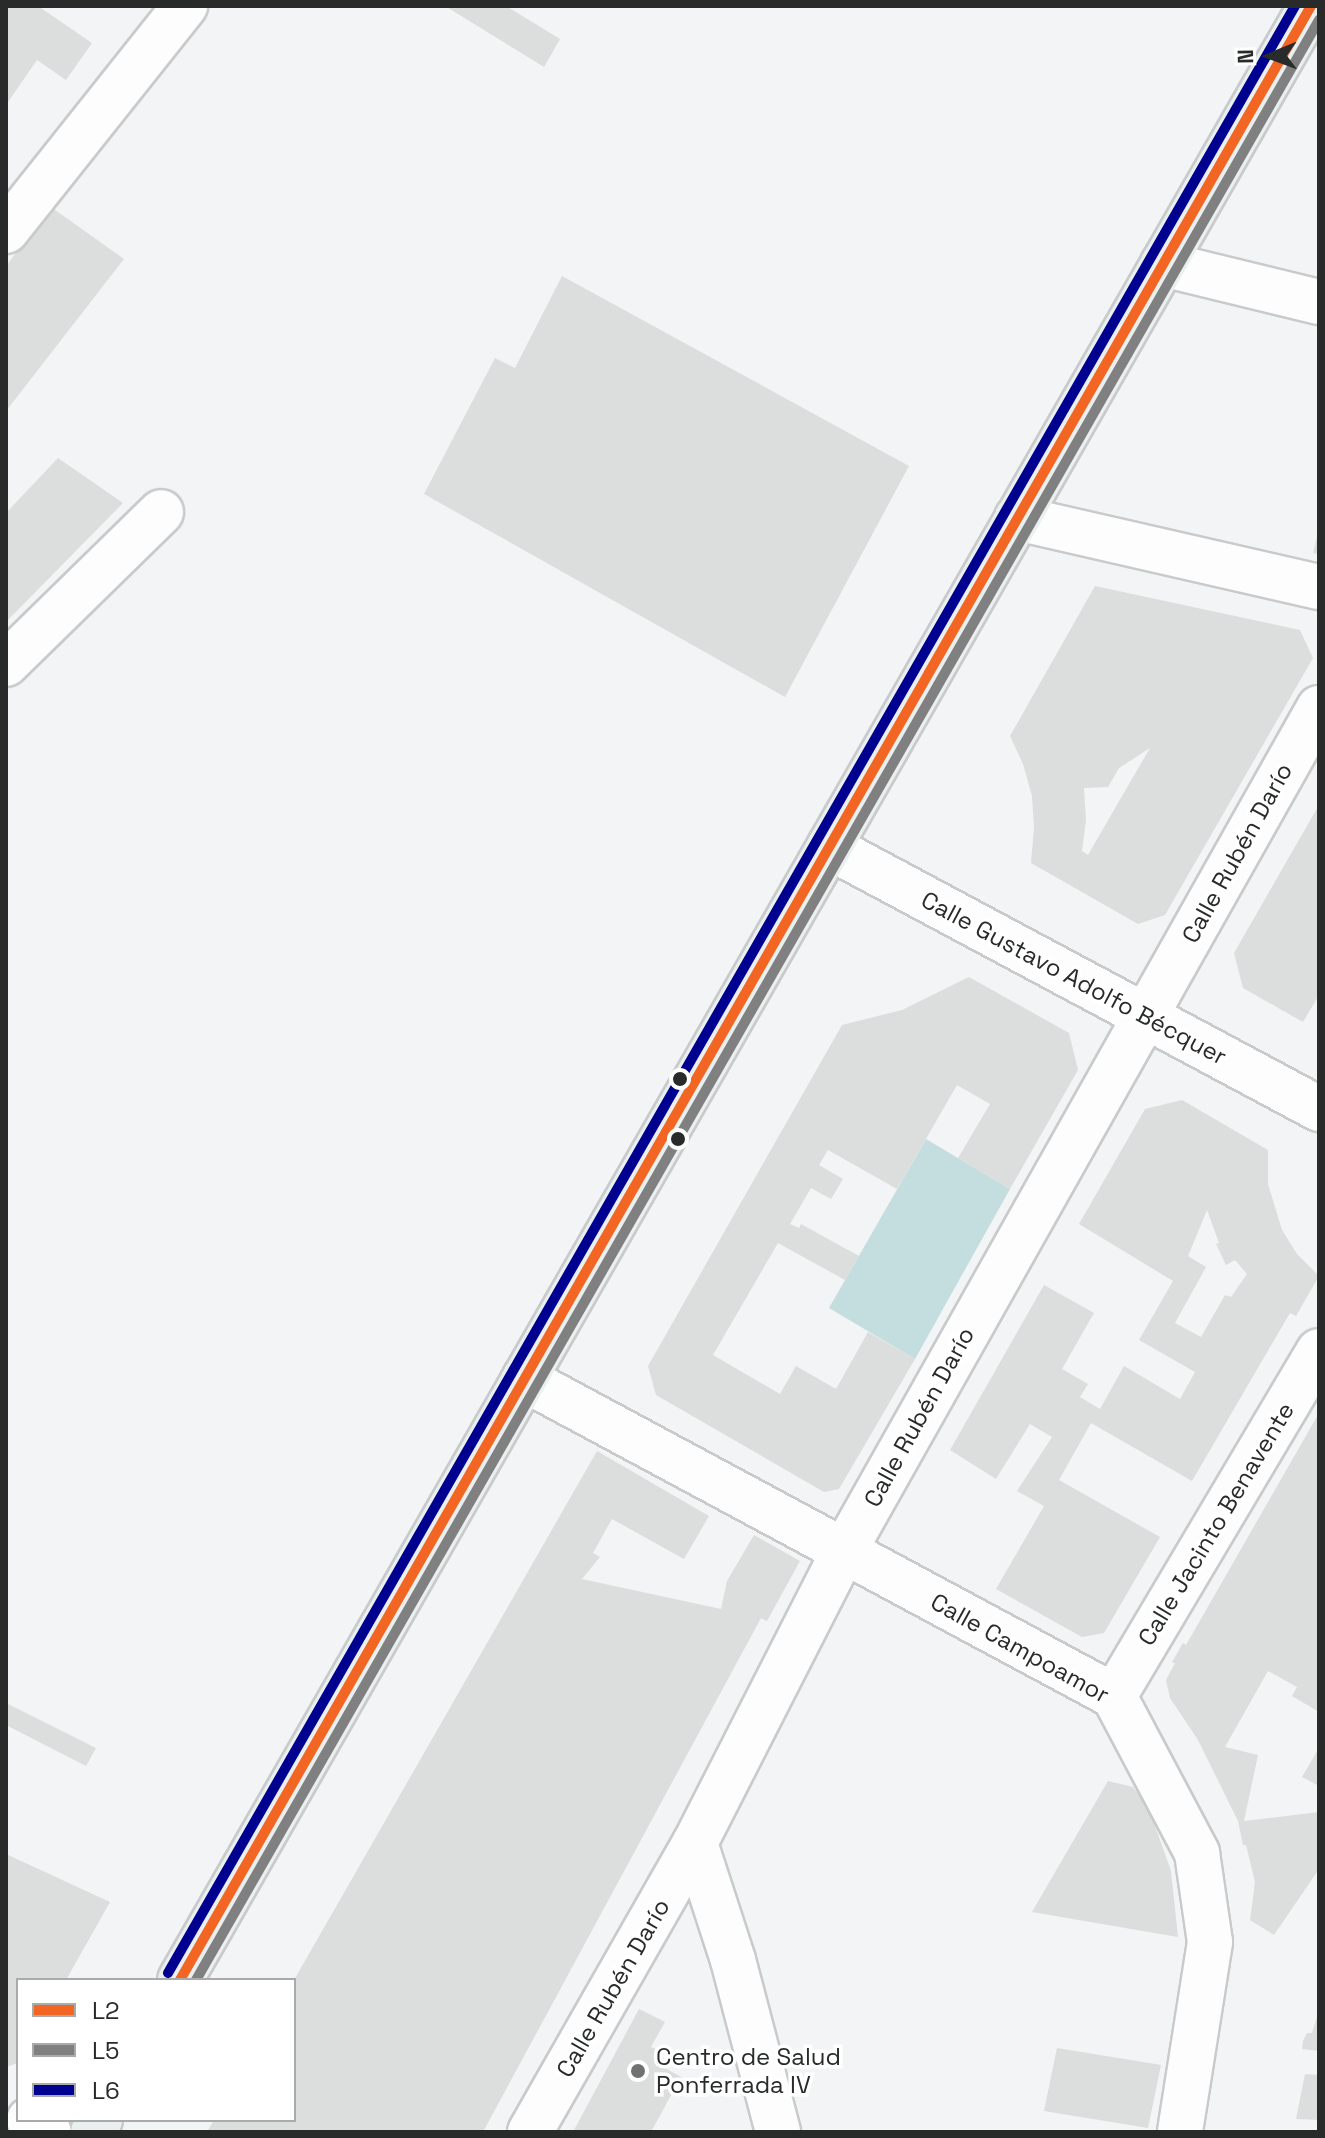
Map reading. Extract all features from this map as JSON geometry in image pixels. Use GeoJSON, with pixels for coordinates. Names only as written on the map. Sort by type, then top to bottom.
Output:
{"type":"FeatureCollection","features":[{"type":"Feature","properties":{"kind":"main road"},"geometry":{"type":"LineString","coordinates":[[181,1978],[1311,6]]}},
{"type":"Feature","properties":{"kind":"street"},"geometry":{"type":"LineString","coordinates":[[6,231],[185,6]]}},
{"type":"Feature","properties":{"kind":"street"},"geometry":{"type":"LineString","coordinates":[[1163,264],[1319,302]]}},
{"type":"Feature","properties":{"kind":"street"},"geometry":{"type":"LineString","coordinates":[[6,664],[161,512]]}},
{"type":"Feature","properties":{"kind":"street"},"geometry":{"type":"LineString","coordinates":[[1017,518],[1319,587]]}},
{"type":"Feature","properties":{"kind":"street","name":"Calle Rubén Darío"},"geometry":{"type":"LineString","coordinates":[[530,2132],[695,1843],[843,1553],[1319,708]]}},
{"type":"Feature","properties":{"kind":"street","name":"Calle Gustavo Adolfo Bécquer"},"geometry":{"type":"LineString","coordinates":[[829,847],[1319,1109]]}},
{"type":"Feature","properties":{"kind":"street","name":"Calle Jacinto Benavente"},"geometry":{"type":"LineString","coordinates":[[1114,1696],[1319,1351]]}},
{"type":"Feature","properties":{"kind":"street","name":"Calle Campoamor"},"geometry":{"type":"LineString","coordinates":[[524,1379],[1114,1696],[1197,1853],[1210,1942],[1180,2132]]}},
{"type":"Feature","properties":{"kind":"street"},"geometry":{"type":"LineString","coordinates":[[695,1843],[733,1960],[778,2132]]}},
{"type":"Feature","properties":{"kind":"shaded area"},"geometry":{"type":"Polygon","coordinates":[[[926,1139],[1010,1189],[915,1359],[829,1308],[926,1139]]]}},
{"type":"Feature","properties":{"kind":"building"},"geometry":{"type":"Polygon","coordinates":[[[6,6],[38,6],[92,43],[66,80],[37,60],[6,105],[6,6]]]}},
{"type":"Feature","properties":{"kind":"building"},"geometry":{"type":"Polygon","coordinates":[[[445,6],[506,6],[560,39],[544,67],[445,6]]]}},
{"type":"Feature","properties":{"kind":"building"},"geometry":{"type":"Polygon","coordinates":[[[51,207],[124,259],[6,411],[6,266],[51,207]]]}},
{"type":"Feature","properties":{"kind":"building"},"geometry":{"type":"Polygon","coordinates":[[[562,276],[909,466],[785,697],[424,494],[495,358],[515,368],[562,276]]]}},
{"type":"Feature","properties":{"kind":"building"},"geometry":{"type":"Polygon","coordinates":[[[58,458],[123,503],[6,622],[6,513],[58,458]]]}},
{"type":"Feature","properties":{"kind":"building"},"geometry":{"type":"Polygon","coordinates":[[[1319,533],[1319,554],[1313,553],[1319,533]]]}},
{"type":"Feature","properties":{"kind":"building"},"geometry":{"type":"Polygon","coordinates":[[[1095,586],[1300,630],[1313,658],[1165,915],[1138,924],[1031,863],[1034,828],[1032,796],[1023,764],[1010,736],[1095,586]],[[1150,748],[1119,768],[1108,787],[1084,788],[1086,820],[1082,851],[1088,855],[1150,748]]]}},
{"type":"Feature","properties":{"kind":"building"},"geometry":{"type":"Polygon","coordinates":[[[1319,805],[1319,995],[1303,1022],[1243,988],[1234,953],[1319,805]]]}},
{"type":"Feature","properties":{"kind":"building"},"geometry":{"type":"Polygon","coordinates":[[[969,977],[1069,1033],[1078,1070],[1010,1189],[958,1158],[990,1104],[957,1085],[897,1189],[828,1150],[819,1165],[843,1179],[831,1199],[811,1188],[790,1224],[799,1228],[801,1224],[859,1256],[845,1280],[778,1243],[713,1355],[780,1394],[796,1366],[836,1389],[868,1332],[915,1359],[839,1489],[824,1492],[656,1395],[648,1366],[842,1025],[902,1010],[969,977]]]}},
{"type":"Feature","properties":{"kind":"building"},"geometry":{"type":"Polygon","coordinates":[[[1182,1100],[1268,1150],[1268,1184],[1282,1230],[1297,1254],[1319,1276],[1296,1316],[1290,1313],[1192,1481],[1091,1423],[1059,1480],[1160,1537],[1104,1633],[1082,1637],[996,1589],[1044,1506],[1017,1491],[1052,1437],[1030,1424],[996,1479],[950,1450],[1044,1285],[1094,1313],[1062,1369],[1088,1384],[1080,1397],[1100,1409],[1124,1366],[1180,1399],[1195,1372],[1139,1340],[1173,1281],[1079,1224],[1145,1109],[1182,1100]],[[1207,1210],[1188,1256],[1206,1267],[1175,1323],[1201,1337],[1225,1295],[1231,1297],[1247,1274],[1235,1260],[1226,1265],[1216,1244],[1219,1243],[1207,1210]]]}},
{"type":"Feature","properties":{"kind":"building"},"geometry":{"type":"Polygon","coordinates":[[[1319,1413],[1319,1712],[1292,1696],[1297,1687],[1268,1671],[1225,1747],[1258,1755],[1244,1821],[1319,1812],[1319,1869],[1274,1935],[1250,1920],[1255,1882],[1238,1821],[1198,1740],[1170,1698],[1166,1680],[1175,1663],[1172,1662],[1183,1643],[1186,1645],[1319,1413]]]}},
{"type":"Feature","properties":{"kind":"building"},"geometry":{"type":"Polygon","coordinates":[[[597,1451],[709,1516],[684,1559],[612,1519],[593,1553],[600,1557],[582,1579],[721,1609],[727,1581],[754,1535],[800,1561],[767,1621],[761,1618],[483,2132],[207,2132],[213,2122],[296,2122],[295,1978],[597,1451]]]}},
{"type":"Feature","properties":{"kind":"building"},"geometry":{"type":"Polygon","coordinates":[[[6,1703],[96,1748],[86,1766],[6,1725],[6,1703]]]}},
{"type":"Feature","properties":{"kind":"building"},"geometry":{"type":"Polygon","coordinates":[[[1319,1748],[1319,1786],[1302,1777],[1319,1748]]]}},
{"type":"Feature","properties":{"kind":"building"},"geometry":{"type":"Polygon","coordinates":[[[1108,1781],[1133,1787],[1149,1809],[1171,1871],[1178,1937],[1032,1912],[1108,1781]]]}},
{"type":"Feature","properties":{"kind":"building"},"geometry":{"type":"Polygon","coordinates":[[[6,1854],[110,1902],[67,1978],[16,1978],[16,2064],[6,2067],[6,1854]]]}},
{"type":"Feature","properties":{"kind":"building","name":"Centro de Salud Ponferrada IV"},"geometry":{"type":"Polygon","coordinates":[[[639,2009],[665,2022],[651,2047],[664,2053],[658,2064],[681,2077],[651,2132],[573,2132],[639,2009]]]}},
{"type":"Feature","properties":{"kind":"building"},"geometry":{"type":"Polygon","coordinates":[[[1319,2010],[1319,2051],[1302,2049],[1307,2033],[1312,2033],[1319,2010]]]}},
{"type":"Feature","properties":{"kind":"building"},"geometry":{"type":"Polygon","coordinates":[[[1057,2048],[1161,2065],[1148,2128],[1044,2111],[1057,2048]]]}},
{"type":"Feature","properties":{"kind":"building"},"geometry":{"type":"Polygon","coordinates":[[[1305,2074],[1319,2075],[1319,2120],[1296,2119],[1305,2074]]]}},
{"type":"Feature","properties":{"kind":"transit line","name":"L6"},"geometry":{"type":"LineString","coordinates":[[168,1973],[1295,6]]}},
{"type":"Feature","properties":{"kind":"transit line","name":"L2"},"geometry":{"type":"LineString","coordinates":[[181,1978],[1311,6]]}},
{"type":"Feature","properties":{"kind":"transit line","name":"L5"},"geometry":{"type":"LineString","coordinates":[[197,1978],[1319,20]]}},
{"type":"Feature","properties":{"kind":"place","name":"Centro de Salud Ponferrada IV"},"geometry":{"type":"Point","coordinates":[638,2071]}}]}
